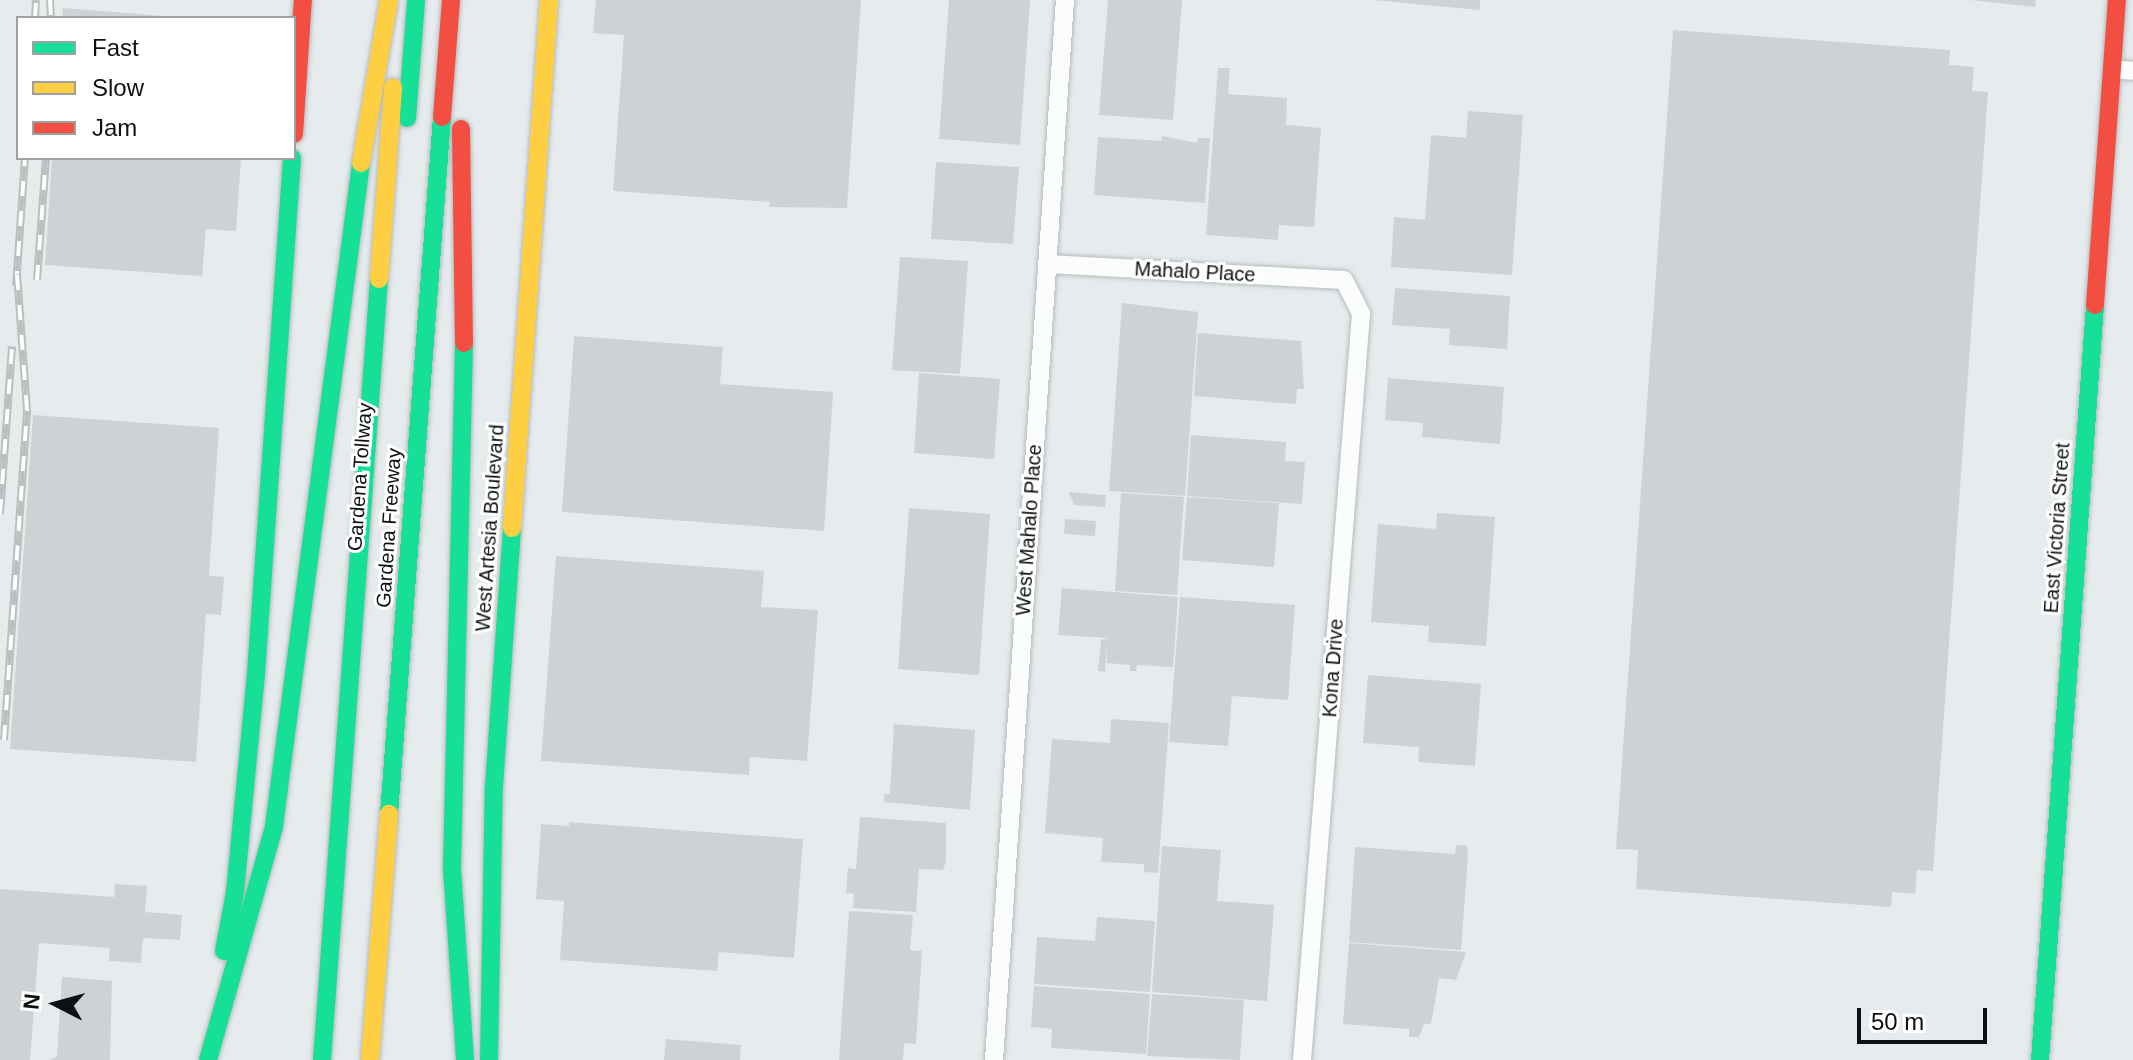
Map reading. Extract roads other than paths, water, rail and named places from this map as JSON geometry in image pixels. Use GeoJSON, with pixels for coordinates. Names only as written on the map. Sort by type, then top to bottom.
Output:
{"type":"FeatureCollection","features":[{"type":"Feature","properties":{"kind":"main road"},"geometry":{"type":"LineString","coordinates":[[296,104],[303,0]]}},
{"type":"Feature","properties":{"kind":"main road"},"geometry":{"type":"LineString","coordinates":[[206,1060],[274,826],[351,222],[389,0]]}},
{"type":"Feature","properties":{"kind":"main road","name":"Gardena Freeway"},"geometry":{"type":"LineString","coordinates":[[322,1060],[399,0]]}},
{"type":"Feature","properties":{"kind":"main road","name":"Gardena Tollway"},"geometry":{"type":"LineString","coordinates":[[331,951],[353,905],[416,0]]}},
{"type":"Feature","properties":{"kind":"main road","name":"Gardena Tollway"},"geometry":{"type":"LineString","coordinates":[[403,625],[389,581],[432,0]]}},
{"type":"Feature","properties":{"kind":"main road","name":"Gardena Freeway"},"geometry":{"type":"LineString","coordinates":[[370,1060],[451,0]]}},
{"type":"Feature","properties":{"kind":"main road"},"geometry":{"type":"LineString","coordinates":[[459,0],[464,340],[452,869],[465,1060]]}},
{"type":"Feature","properties":{"kind":"main road","name":"West Artesia Boulevard"},"geometry":{"type":"LineString","coordinates":[[489,1060],[492,814],[549,0]]}},
{"type":"Feature","properties":{"kind":"main road","name":"East Victoria Street"},"geometry":{"type":"LineString","coordinates":[[2040,1060],[2117,0]]}},
{"type":"Feature","properties":{"kind":"main road"},"geometry":{"type":"LineString","coordinates":[[206,1060],[235,892],[292,160]]}},
{"type":"Feature","properties":{"kind":"street","name":"West Mahalo Place"},"geometry":{"type":"LineString","coordinates":[[994,1060],[1065,0]]}},
{"type":"Feature","properties":{"kind":"street"},"geometry":{"type":"LineString","coordinates":[[2112,69],[2133,71]]}},
{"type":"Feature","properties":{"kind":"street","name":"Mahalo Place"},"geometry":{"type":"LineString","coordinates":[[1047,264],[1344,280]]}},
{"type":"Feature","properties":{"kind":"street","name":"Kona Drive"},"geometry":{"type":"LineString","coordinates":[[1302,1060],[1361,314],[1344,280]]}},
{"type":"Feature","properties":{"kind":"railway"},"geometry":{"type":"LineString","coordinates":[[35,16],[36,0]]}},
{"type":"Feature","properties":{"kind":"railway"},"geometry":{"type":"LineString","coordinates":[[50,0],[51,16]]}},
{"type":"Feature","properties":{"kind":"railway"},"geometry":{"type":"LineString","coordinates":[[16,286],[25,160]]}},
{"type":"Feature","properties":{"kind":"railway"},"geometry":{"type":"LineString","coordinates":[[37,280],[46,160]]}},
{"type":"Feature","properties":{"kind":"railway"},"geometry":{"type":"LineString","coordinates":[[4,740],[27,410],[17,274]]}},
{"type":"Feature","properties":{"kind":"railway"},"geometry":{"type":"LineString","coordinates":[[0,514],[12,346]]}}]}
